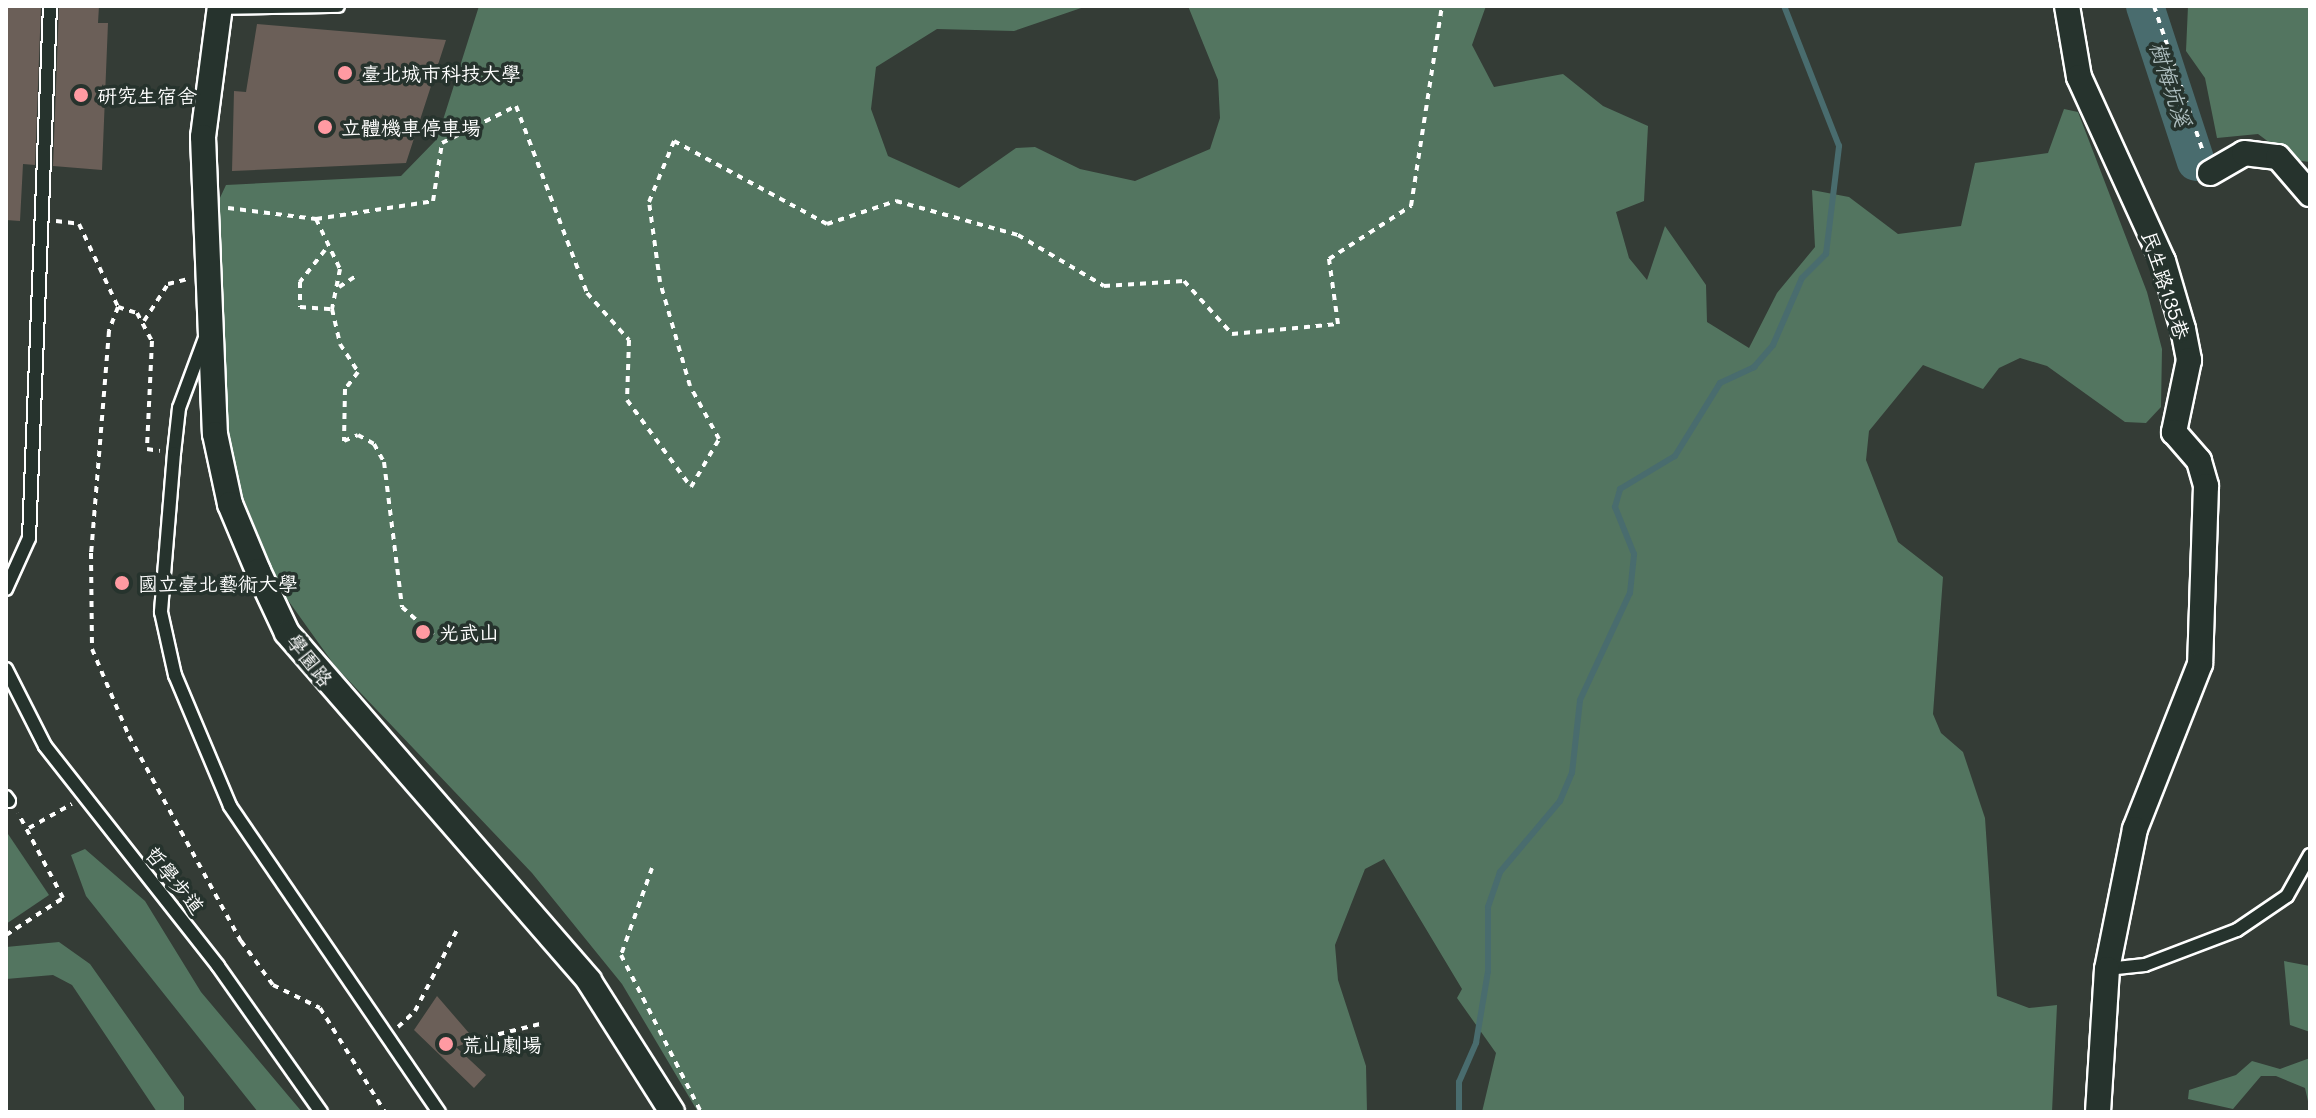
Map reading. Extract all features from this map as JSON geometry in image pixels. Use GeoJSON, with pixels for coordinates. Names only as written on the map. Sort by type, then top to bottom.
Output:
{"type":"FeatureCollection","features":[{"type":"Feature","properties":{"kind":"street","name":"民生路135巷"},"geometry":{"type":"LineString","coordinates":[[2067,6],[2079,77],[2163,261],[2183,329],[2189,360],[2174,432],[2199,461],[2206,486],[2200,664],[2135,829],[2107,969]]}},
{"type":"Feature","properties":{"kind":"street","name":"學園路"},"geometry":{"type":"LineString","coordinates":[[220,7],[203,137],[215,434],[230,504],[287,633],[589,981],[672,1112]]}},
{"type":"Feature","properties":{"kind":"street"},"geometry":{"type":"LineString","coordinates":[[2210,173],[2244,153],[2278,157],[2310,194]]}},
{"type":"Feature","properties":{"kind":"street"},"geometry":{"type":"LineString","coordinates":[[2098,1112],[2107,969]]}},
{"type":"Feature","properties":{"kind":"lane"},"geometry":{"type":"LineString","coordinates":[[6,589],[29,538],[50,6]]}},
{"type":"Feature","properties":{"kind":"lane"},"geometry":{"type":"LineString","coordinates":[[220,7],[338,6]]}},
{"type":"Feature","properties":{"kind":"lane"},"geometry":{"type":"LineString","coordinates":[[211,325],[179,408],[174,453],[161,612],[175,675],[230,806],[390,1034],[439,1112]]}},
{"type":"Feature","properties":{"kind":"lane","name":"哲學步道"},"geometry":{"type":"LineString","coordinates":[[6,669],[45,746],[218,966],[321,1112]]}},
{"type":"Feature","properties":{"kind":"lane"},"geometry":{"type":"LineString","coordinates":[[2107,969],[2145,965],[2237,930],[2287,896],[2310,855]]}},
{"type":"Feature","properties":{"kind":"path"},"geometry":{"type":"LineString","coordinates":[[228,208],[316,219],[433,201],[442,143],[516,106],[587,293],[629,340],[627,400],[691,487],[719,439],[690,386],[660,282],[649,202],[674,141],[827,224],[896,201],[1018,235],[1104,286],[1184,281],[1232,334],[1338,324],[1329,259],[1411,206],[1442,6]]}},
{"type":"Feature","properties":{"kind":"path"},"geometry":{"type":"LineString","coordinates":[[2154,6],[2210,173]]}},
{"type":"Feature","properties":{"kind":"path"},"geometry":{"type":"LineString","coordinates":[[42,219],[79,224],[118,307],[144,321],[152,341],[147,449],[174,453]]}},
{"type":"Feature","properties":{"kind":"path"},"geometry":{"type":"LineString","coordinates":[[316,219],[326,247],[340,269],[339,287],[332,309],[340,344],[358,372],[345,389],[344,441],[358,435],[374,444],[384,462],[402,607],[443,644]]}},
{"type":"Feature","properties":{"kind":"path"},"geometry":{"type":"LineString","coordinates":[[326,247],[300,282],[300,307],[332,309]]}},
{"type":"Feature","properties":{"kind":"path"},"geometry":{"type":"LineString","coordinates":[[339,287],[356,276]]}},
{"type":"Feature","properties":{"kind":"path"},"geometry":{"type":"LineString","coordinates":[[144,321],[168,284],[199,277]]}},
{"type":"Feature","properties":{"kind":"path"},"geometry":{"type":"LineString","coordinates":[[118,307],[109,331],[91,553],[92,649],[129,736],[241,941],[273,985],[320,1008],[385,1112]]}},
{"type":"Feature","properties":{"kind":"path"},"geometry":{"type":"LineString","coordinates":[[6,935],[63,898],[29,828],[64,805]]}},
{"type":"Feature","properties":{"kind":"path"},"geometry":{"type":"LineString","coordinates":[[652,868],[621,955],[701,1112]]}},
{"type":"Feature","properties":{"kind":"path"},"geometry":{"type":"LineString","coordinates":[[390,1034],[415,1011],[457,930]]}},
{"type":"Feature","properties":{"kind":"path"},"geometry":{"type":"LineString","coordinates":[[475,1040],[544,1023]]}},
{"type":"Feature","properties":{"kind":"green space"},"geometry":{"type":"Polygon","coordinates":[[[479,6],[1087,6],[1014,31],[937,29],[876,67],[871,109],[888,156],[959,188],[1016,148],[1035,147],[1080,169],[1135,181],[1210,149],[1220,118],[1218,80],[1188,6],[1486,6],[1472,45],[1494,87],[1563,74],[1603,106],[1648,126],[1644,201],[1616,212],[1629,258],[1647,280],[1665,226],[1706,285],[1707,322],[1749,348],[1777,293],[1815,247],[1812,190],[1849,197],[1898,234],[1961,226],[1975,163],[2048,153],[2064,109],[2078,112],[2147,292],[2162,349],[2161,407],[2146,423],[2125,422],[2047,366],[2020,358],[1999,368],[1983,389],[1923,365],[1869,431],[1866,460],[1898,542],[1943,577],[1933,714],[1941,733],[1963,752],[1985,818],[1997,996],[2029,1008],[2057,1005],[2052,1112],[1482,1112],[1496,1053],[1457,998],[1462,989],[1384,859],[1365,869],[1335,945],[1338,980],[1366,1066],[1367,1112],[698,1112],[622,984],[532,873],[335,666],[280,589],[225,452],[210,219],[226,185],[401,176],[437,139],[479,6]]]}},
{"type":"Feature","properties":{"kind":"green space"},"geometry":{"type":"Polygon","coordinates":[[[2188,6],[2310,6],[2310,162],[2293,160],[2258,134],[2217,138],[2205,78],[2186,51],[2188,6]]]}},
{"type":"Feature","properties":{"kind":"green space"},"geometry":{"type":"Polygon","coordinates":[[[6,831],[49,895],[6,924],[6,831]]]}},
{"type":"Feature","properties":{"kind":"green space"},"geometry":{"type":"Polygon","coordinates":[[[85,849],[145,901],[201,992],[302,1112],[258,1112],[86,896],[71,855],[85,849]]]}},
{"type":"Feature","properties":{"kind":"green space"},"geometry":{"type":"Polygon","coordinates":[[[59,942],[90,964],[184,1097],[184,1112],[157,1112],[72,985],[53,975],[6,979],[6,947],[59,942]]]}},
{"type":"Feature","properties":{"kind":"green space"},"geometry":{"type":"Polygon","coordinates":[[[2284,961],[2310,966],[2310,1032],[2290,1025],[2284,961]]]}},
{"type":"Feature","properties":{"kind":"green space"},"geometry":{"type":"Polygon","coordinates":[[[2310,1058],[2310,1110],[2305,1088],[2276,1076],[2261,1076],[2233,1109],[2188,1099],[2189,1090],[2236,1075],[2252,1061],[2280,1069],[2310,1058]]]}},
{"type":"Feature","properties":{"kind":"building"},"geometry":{"type":"Polygon","coordinates":[[[6,6],[41,6],[35,165],[23,164],[20,221],[6,220],[6,6]]]}},
{"type":"Feature","properties":{"kind":"building","name":"研究生宿舍"},"geometry":{"type":"Polygon","coordinates":[[[59,6],[99,6],[98,23],[108,23],[102,170],[53,166],[59,6]]]}},
{"type":"Feature","properties":{"kind":"building","name":"臺北城市科技大學"},"geometry":{"type":"Polygon","coordinates":[[[257,24],[446,40],[406,163],[232,171],[234,91],[246,92],[257,24]]]}},
{"type":"Feature","properties":{"kind":"building","name":"荒山劇場"},"geometry":{"type":"Polygon","coordinates":[[[437,996],[475,1040],[456,1047],[486,1075],[474,1088],[414,1030],[437,996]]]}},
{"type":"Feature","properties":{"kind":"waterway"},"geometry":{"type":"LineString","coordinates":[[1459,1112],[1459,1082],[1476,1043],[1488,971],[1488,907],[1500,872],[1560,801],[1572,773],[1580,700],[1630,593],[1634,554],[1615,507],[1620,489],[1675,456],[1720,383],[1754,367],[1773,345],[1802,278],[1826,254],[1839,146],[1784,6]]}},
{"type":"Feature","properties":{"kind":"waterway","name":"樹梅坑溪"},"geometry":{"type":"LineString","coordinates":[[2145,6],[2196,162]]}},
{"type":"Feature","properties":{"kind":"place","name":"臺北城市科技大學"},"geometry":{"type":"Point","coordinates":[345,73]}},
{"type":"Feature","properties":{"kind":"place","name":"研究生宿舍"},"geometry":{"type":"Point","coordinates":[81,95]}},
{"type":"Feature","properties":{"kind":"place","name":"立體機車停車場"},"geometry":{"type":"Point","coordinates":[325,127]}},
{"type":"Feature","properties":{"kind":"place","name":"國立臺北藝術大學"},"geometry":{"type":"Point","coordinates":[122,583]}},
{"type":"Feature","properties":{"kind":"place","name":"光武山"},"geometry":{"type":"Point","coordinates":[423,632]}},
{"type":"Feature","properties":{"kind":"place","name":"荒山劇場"},"geometry":{"type":"Point","coordinates":[446,1044]}}]}
